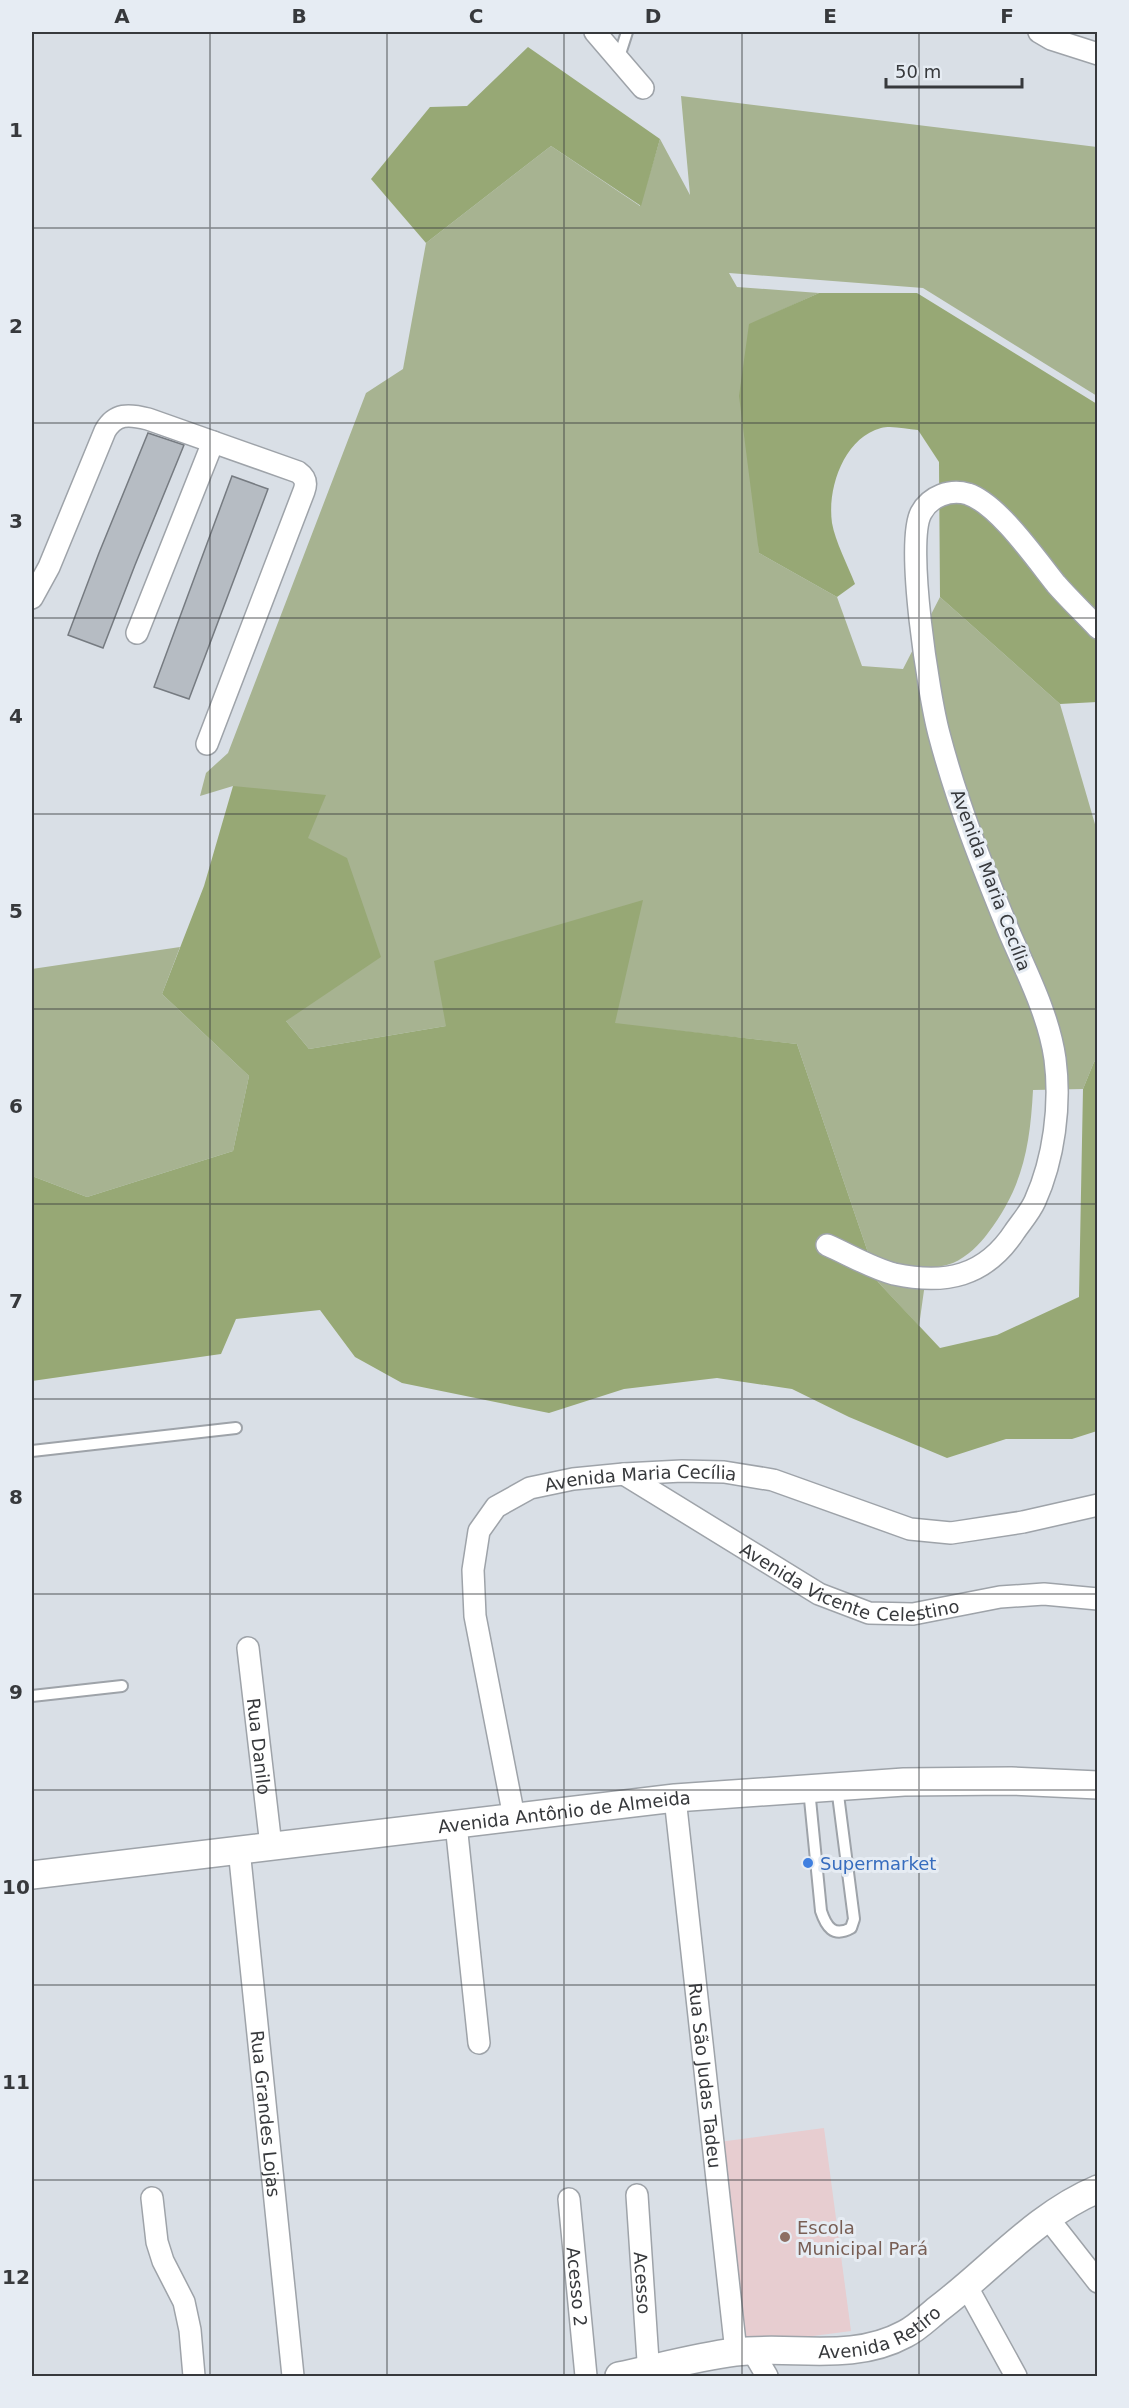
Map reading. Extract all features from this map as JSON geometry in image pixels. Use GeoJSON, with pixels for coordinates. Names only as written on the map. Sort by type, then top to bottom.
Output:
{"type":"FeatureCollection","features":[{"type":"Feature","properties":{"kind":"street"},"geometry":{"type":"LineString","coordinates":[[596,32],[643,88]]}},
{"type":"Feature","properties":{"kind":"street"},"geometry":{"type":"LineString","coordinates":[[1039,32],[1051,39],[1098,54]]}},
{"type":"Feature","properties":{"kind":"street"},"geometry":{"type":"LineString","coordinates":[[32,598],[49,567],[111,420],[123,415],[139,416],[298,472],[303,476],[306,486],[207,744]]}},
{"type":"Feature","properties":{"kind":"street"},"geometry":{"type":"LineString","coordinates":[[137,633],[213,442]]}},
{"type":"Feature","properties":{"kind":"street","name":"Avenida Maria Cecília"},"geometry":{"type":"LineString","coordinates":[[827,1245],[892,1273],[936,1279],[966,1274],[1003,1250],[1034,1203],[1048,1166],[1056,1110],[1055,1059],[1046,1022],[969,833],[938,732],[923,646],[915,560],[916,532],[921,513],[935,497],[947,493],[967,494],[983,503],[1025,544],[1058,587],[1098,628]]}},
{"type":"Feature","properties":{"kind":"street","name":"Avenida Maria Cecília"},"geometry":{"type":"LineString","coordinates":[[514,1817],[475,1616],[473,1570],[479,1531],[496,1507],[530,1488],[573,1479],[624,1474],[682,1471],[724,1472],[773,1480],[910,1528],[951,1533],[1023,1522],[1098,1505]]}},
{"type":"Feature","properties":{"kind":"street","name":"Avenida Vicente Celestino"},"geometry":{"type":"LineString","coordinates":[[624,1474],[819,1594],[869,1612],[913,1614],[1000,1597],[1044,1594],[1098,1599]]}},
{"type":"Feature","properties":{"kind":"street","name":"Rua Danilo"},"geometry":{"type":"LineString","coordinates":[[248,1648],[272,1846]]}},
{"type":"Feature","properties":{"kind":"street","name":"Avenida Antônio de Almeida"},"geometry":{"type":"LineString","coordinates":[[32,1875],[675,1798],[904,1782],[1011,1781],[1098,1785]]}},
{"type":"Feature","properties":{"kind":"street","name":"Rua São Judas Tadeu"},"geometry":{"type":"LineString","coordinates":[[675,1798],[744,2352]]}},
{"type":"Feature","properties":{"kind":"street"},"geometry":{"type":"LineString","coordinates":[[456,1824],[479,2043]]}},
{"type":"Feature","properties":{"kind":"street","name":"Rua Grandes Lojas"},"geometry":{"type":"LineString","coordinates":[[239,1849],[293,2376]]}},
{"type":"Feature","properties":{"kind":"street","name":"Avenida Retiro"},"geometry":{"type":"LineString","coordinates":[[619,2376],[648,2373],[744,2352],[833,2352],[871,2347],[906,2334],[967,2287],[1047,2217],[1073,2200],[1098,2189]]}},
{"type":"Feature","properties":{"kind":"street","name":"Acesso"},"geometry":{"type":"LineString","coordinates":[[637,2195],[648,2373]]}},
{"type":"Feature","properties":{"kind":"street"},"geometry":{"type":"LineString","coordinates":[[152,2198],[157,2242],[163,2261],[184,2302],[195,2376]]}},
{"type":"Feature","properties":{"kind":"street","name":"Acesso 2"},"geometry":{"type":"LineString","coordinates":[[569,2199],[586,2376]]}},
{"type":"Feature","properties":{"kind":"street"},"geometry":{"type":"LineString","coordinates":[[1047,2217],[1098,2282]]}},
{"type":"Feature","properties":{"kind":"street"},"geometry":{"type":"LineString","coordinates":[[967,2287],[1016,2376]]}},
{"type":"Feature","properties":{"kind":"street"},"geometry":{"type":"LineString","coordinates":[[744,2352],[767,2376]]}},
{"type":"Feature","properties":{"kind":"lane"},"geometry":{"type":"LineString","coordinates":[[619,57],[627,32]]}},
{"type":"Feature","properties":{"kind":"lane"},"geometry":{"type":"LineString","coordinates":[[32,1451],[236,1428]]}},
{"type":"Feature","properties":{"kind":"lane"},"geometry":{"type":"LineString","coordinates":[[32,1696],[122,1686]]}},
{"type":"Feature","properties":{"kind":"lane"},"geometry":{"type":"LineString","coordinates":[[809,1789],[821,1911],[829,1929],[836,1933],[850,1928],[854,1919],[836,1786]]}},
{"type":"Feature","properties":{"kind":"shaded area","name":"Escola Municipal Pará"},"geometry":{"type":"Polygon","coordinates":[[[824,2128],[851,2331],[746,2345],[719,2142],[824,2128]]]}},
{"type":"Feature","properties":{"kind":"green space"},"geometry":{"type":"Polygon","coordinates":[[[528,47],[660,139],[641,206],[551,146],[426,243],[371,179],[430,107],[467,106],[528,47]]]}},
{"type":"Feature","properties":{"kind":"green space"},"geometry":{"type":"Polygon","coordinates":[[[681,96],[1097,147],[1097,396],[923,288],[729,273],[737,287],[819,293],[749,325],[759,553],[837,597],[862,666],[903,669],[940,597],[1060,704],[1097,831],[1097,1061],[1094,1062],[1083,1089],[1033,1090],[1027,1148],[1017,1182],[1009,1199],[988,1233],[973,1250],[953,1263],[927,1269],[919,1326],[878,1282],[797,1044],[615,1024],[446,1026],[309,1049],[286,1021],[308,838],[233,786],[200,796],[206,773],[228,753],[366,393],[403,369],[426,243],[551,146],[640,206],[660,139],[690,195],[681,96]]]}},
{"type":"Feature","properties":{"kind":"green space"},"geometry":{"type":"Polygon","coordinates":[[[819,293],[917,293],[1097,404],[1097,702],[1060,704],[940,597],[939,462],[918,430],[885,427],[868,434],[857,442],[841,466],[832,495],[832,523],[855,584],[837,597],[759,553],[739,396],[749,324],[819,293]]]}},
{"type":"Feature","properties":{"kind":"green space"},"geometry":{"type":"Polygon","coordinates":[[[233,786],[326,795],[308,838],[347,858],[381,957],[286,1021],[309,1049],[446,1026],[434,961],[643,900],[615,1023],[797,1044],[878,1282],[940,1348],[997,1335],[1079,1297],[1083,1089],[1094,1062],[1097,1061],[1097,1431],[1072,1439],[1006,1439],[947,1458],[849,1417],[792,1389],[717,1378],[624,1389],[549,1413],[402,1383],[355,1357],[320,1310],[236,1319],[221,1354],[32,1381],[32,1176],[87,1197],[233,1151],[249,1076],[162,994],[204,886],[233,786]]]}},
{"type":"Feature","properties":{"kind":"green space"},"geometry":{"type":"Polygon","coordinates":[[[180,947],[162,994],[249,1076],[233,1151],[87,1197],[32,1176],[32,969],[180,947]]]}},
{"type":"Feature","properties":{"kind":"building"},"geometry":{"type":"Polygon","coordinates":[[[148,433],[184,445],[103,648],[68,635],[148,433]]]}},
{"type":"Feature","properties":{"kind":"building"},"geometry":{"type":"Polygon","coordinates":[[[232,476],[268,489],[189,699],[154,687],[232,476]]]}},
{"type":"Feature","properties":{"kind":"place","name":"Supermarket"},"geometry":{"type":"Point","coordinates":[808,1863]}},
{"type":"Feature","properties":{"kind":"place","name":"Escola Municipal Pará"},"geometry":{"type":"Point","coordinates":[785,2237]}}]}
